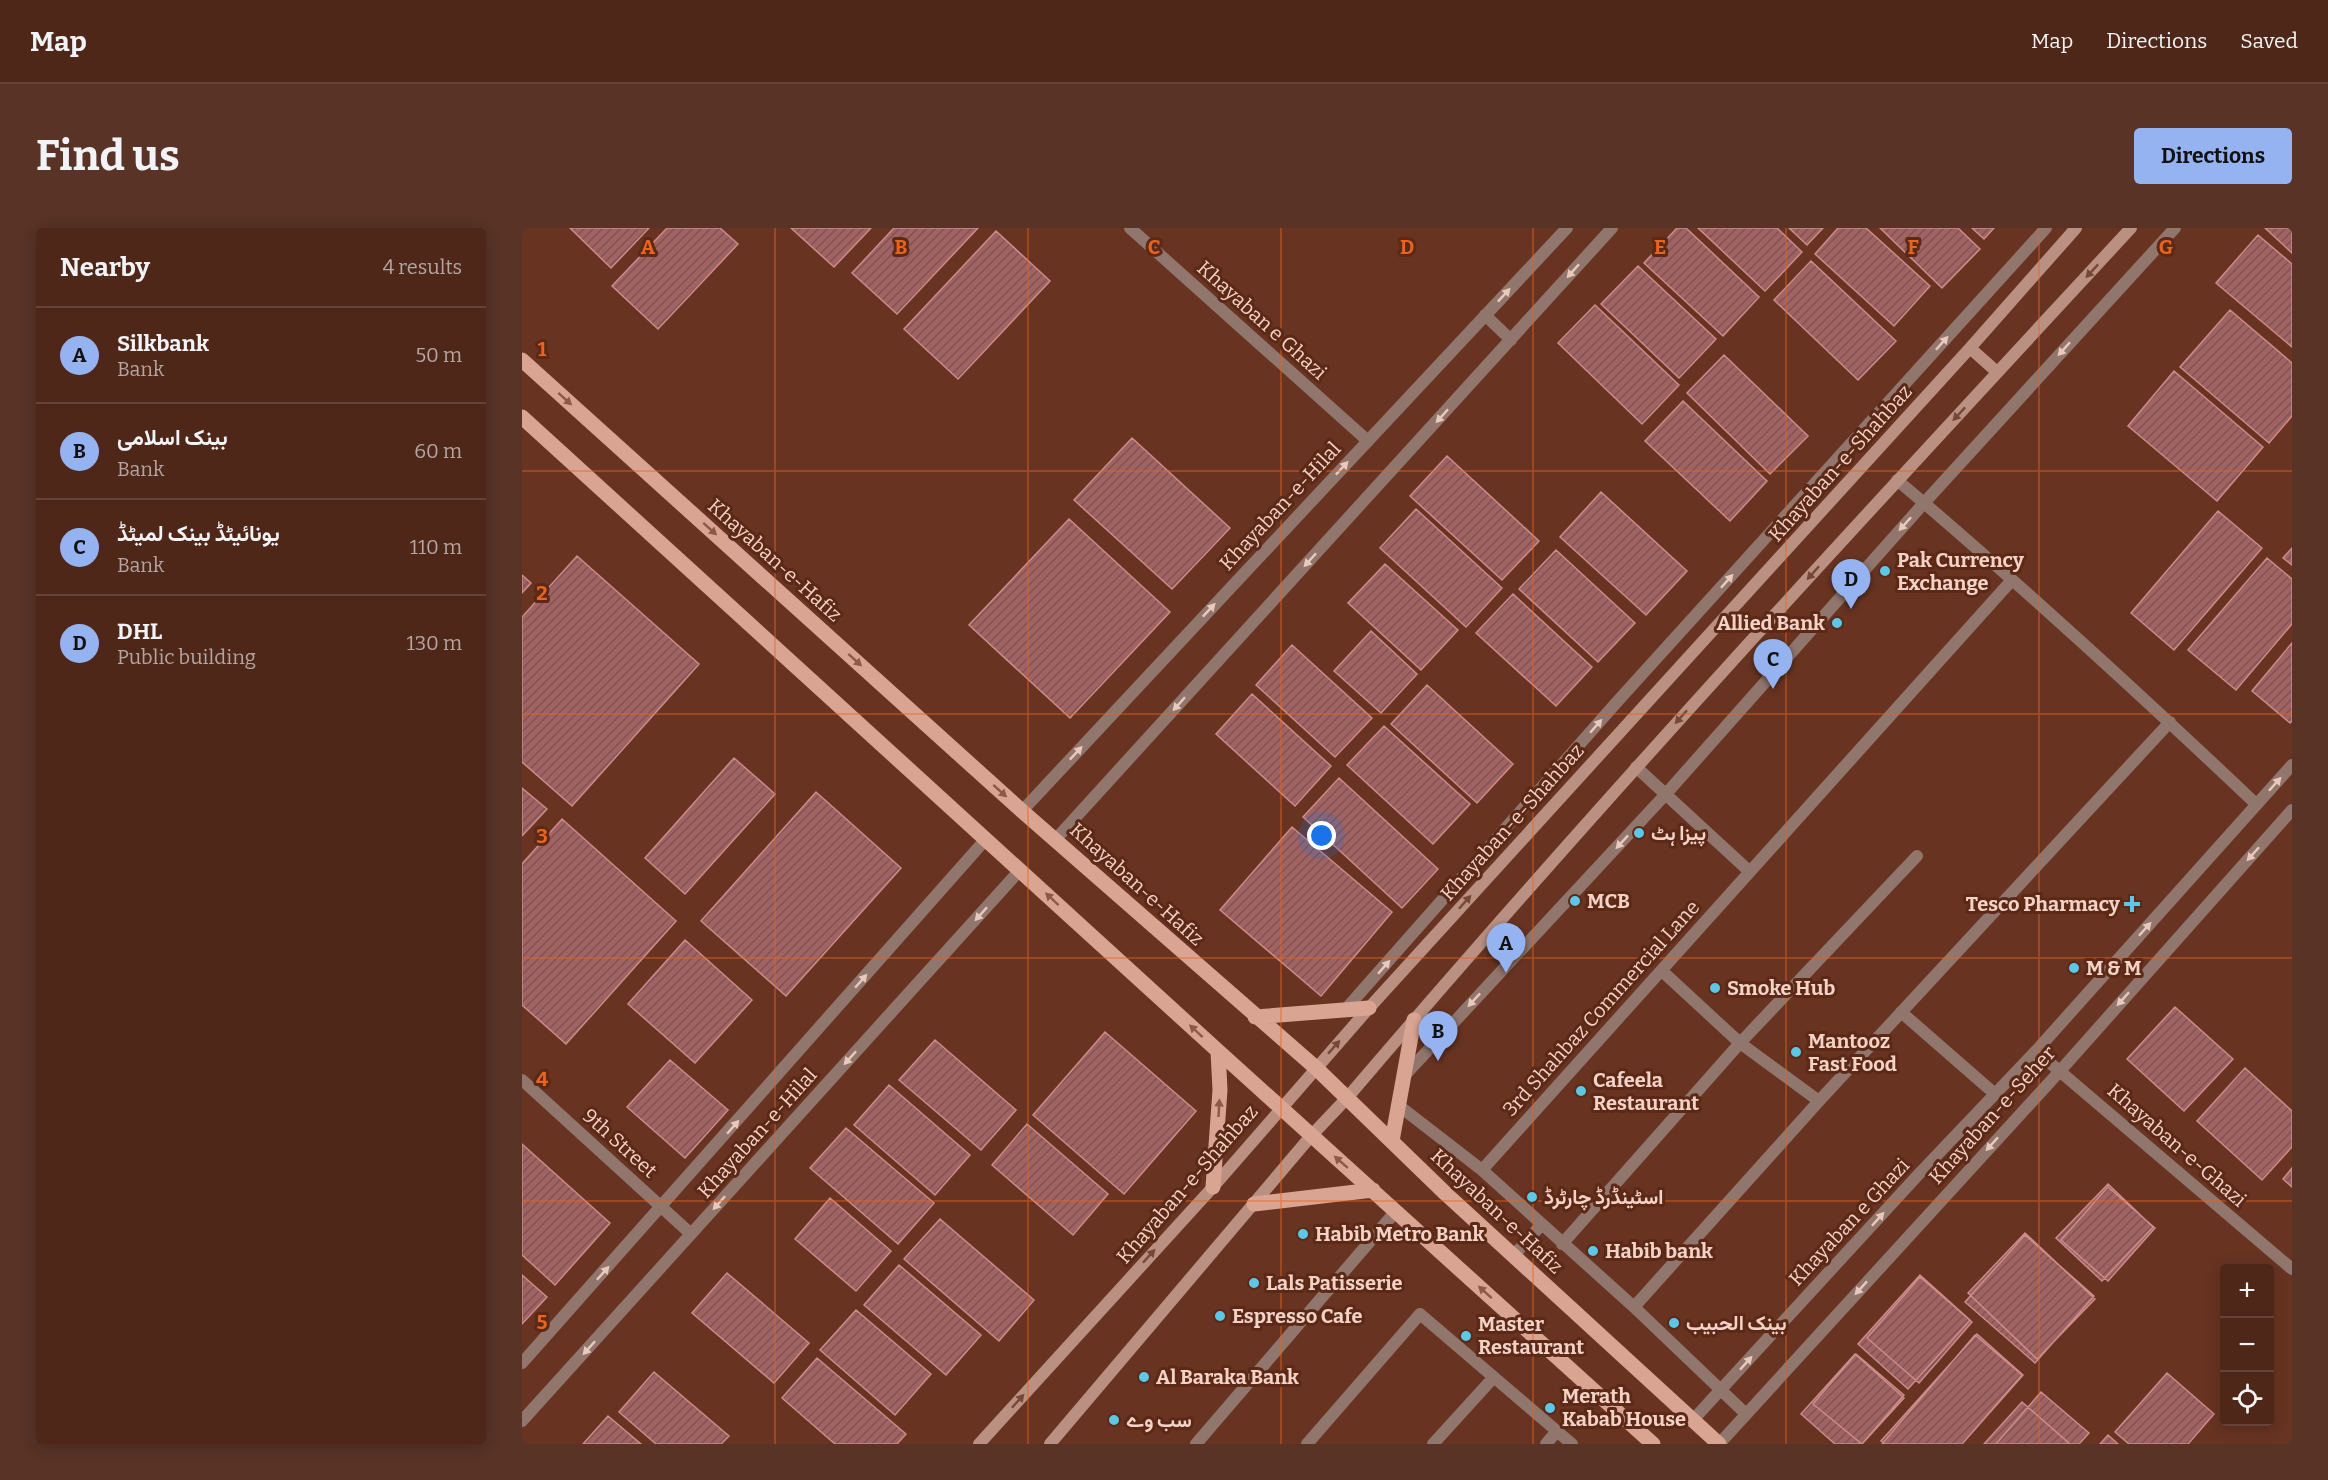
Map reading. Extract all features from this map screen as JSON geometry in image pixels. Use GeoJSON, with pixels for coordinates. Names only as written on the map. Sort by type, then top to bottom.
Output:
{"type":"FeatureCollection","features":[{"type":"Feature","properties":{"kind":"main road","name":"Khayaban-e-Shahbaz"},"geometry":{"type":"LineString","coordinates":[[979,1444],[1213,1187],[1368,1008],[1970,348],[2076,228]]}},
{"type":"Feature","properties":{"kind":"main road"},"geometry":{"type":"LineString","coordinates":[[1050,1444],[1311,1136],[1347,1098],[1636,767],[1897,480],[2131,228]]}},
{"type":"Feature","properties":{"kind":"main road"},"geometry":{"type":"LineString","coordinates":[[1970,348],[1997,372]]}},
{"type":"Feature","properties":{"kind":"main road","name":"Khayaban-e-Hafiz"},"geometry":{"type":"LineString","coordinates":[[522,360],[1022,811],[1316,1068],[1719,1444]]}},
{"type":"Feature","properties":{"kind":"main road"},"geometry":{"type":"LineString","coordinates":[[522,417],[1311,1136],[1653,1444]]}},
{"type":"Feature","properties":{"kind":"main road"},"geometry":{"type":"LineString","coordinates":[[1255,1017],[1368,1008]]}},
{"type":"Feature","properties":{"kind":"main road"},"geometry":{"type":"LineString","coordinates":[[1392,1141],[1414,1020]]}},
{"type":"Feature","properties":{"kind":"main road"},"geometry":{"type":"LineString","coordinates":[[1213,1187],[1220,1090],[1218,1051]]}},
{"type":"Feature","properties":{"kind":"main road"},"geometry":{"type":"LineString","coordinates":[[1254,1204],[1373,1190]]}},
{"type":"Feature","properties":{"kind":"street","name":"Khayaban e Ghazi"},"geometry":{"type":"LineString","coordinates":[[1130,228],[1368,441]]}},
{"type":"Feature","properties":{"kind":"street","name":"Khayaban-e-Hilal"},"geometry":{"type":"LineString","coordinates":[[1022,811],[1567,228]]}},
{"type":"Feature","properties":{"kind":"street"},"geometry":{"type":"LineString","coordinates":[[1056,840],[1612,228]]}},
{"type":"Feature","properties":{"kind":"street"},"geometry":{"type":"LineString","coordinates":[[1345,1010],[1616,703],[2046,228]]}},
{"type":"Feature","properties":{"kind":"street"},"geometry":{"type":"LineString","coordinates":[[1405,1074],[1665,795],[1924,503],[2175,228]]}},
{"type":"Feature","properties":{"kind":"street"},"geometry":{"type":"LineString","coordinates":[[1485,315],[1511,340]]}},
{"type":"Feature","properties":{"kind":"street"},"geometry":{"type":"LineString","coordinates":[[1897,480],[2170,722],[2256,804]]}},
{"type":"Feature","properties":{"kind":"street","name":"3rd Shahbaz Commercial Lane"},"geometry":{"type":"LineString","coordinates":[[1482,1170],[2012,580]]}},
{"type":"Feature","properties":{"kind":"street"},"geometry":{"type":"LineString","coordinates":[[1634,1307],[1819,1101],[2170,722]]}},
{"type":"Feature","properties":{"kind":"street","name":"Khayaban-e-Seher"},"geometry":{"type":"LineString","coordinates":[[2036,1051],[2292,765]]}},
{"type":"Feature","properties":{"kind":"street"},"geometry":{"type":"LineString","coordinates":[[1636,767],[1749,872]]}},
{"type":"Feature","properties":{"kind":"street","name":"Khayaban-e-Seher"},"geometry":{"type":"LineString","coordinates":[[1719,1444],[2060,1071],[2292,810]]}},
{"type":"Feature","properties":{"kind":"street"},"geometry":{"type":"LineString","coordinates":[[522,1363],[986,839]]}},
{"type":"Feature","properties":{"kind":"street"},"geometry":{"type":"LineString","coordinates":[[1562,1244],[1740,1043],[1917,856]]}},
{"type":"Feature","properties":{"kind":"street","name":"Khayaban-e-Hilal"},"geometry":{"type":"LineString","coordinates":[[522,1421],[1020,870]]}},
{"type":"Feature","properties":{"kind":"street"},"geometry":{"type":"LineString","coordinates":[[1662,971],[1740,1043],[1819,1101]]}},
{"type":"Feature","properties":{"kind":"street"},"geometry":{"type":"LineString","coordinates":[[1901,1012],[1995,1094]]}},
{"type":"Feature","properties":{"kind":"street","name":"Khayaban e Ghazi"},"geometry":{"type":"LineString","coordinates":[[1692,1421],[2036,1051]]}},
{"type":"Feature","properties":{"kind":"street","name":"Khayaban-e-Ghazi"},"geometry":{"type":"LineString","coordinates":[[2036,1051],[2292,1269]]}},
{"type":"Feature","properties":{"kind":"street","name":"9th Street"},"geometry":{"type":"LineString","coordinates":[[522,1080],[692,1234]]}},
{"type":"Feature","properties":{"kind":"street"},"geometry":{"type":"LineString","coordinates":[[1398,1105],[1482,1170],[1634,1307],[1746,1414]]}},
{"type":"Feature","properties":{"kind":"street"},"geometry":{"type":"LineString","coordinates":[[1196,1444],[1396,1211]]}},
{"type":"Feature","properties":{"kind":"street"},"geometry":{"type":"LineString","coordinates":[[1514,1255],[1542,1224]]}},
{"type":"Feature","properties":{"kind":"street"},"geometry":{"type":"LineString","coordinates":[[1307,1444],[1420,1314],[1572,1444]]}},
{"type":"Feature","properties":{"kind":"street"},"geometry":{"type":"LineString","coordinates":[[1433,1444],[1494,1377]]}},
{"type":"Feature","properties":{"kind":"street"},"geometry":{"type":"LineString","coordinates":[[1546,1444],[1557,1431]]}},
{"type":"Feature","properties":{"kind":"building"},"geometry":{"type":"Polygon","coordinates":[[[570,228],[649,228],[611,268],[570,228]]]}},
{"type":"Feature","properties":{"kind":"building"},"geometry":{"type":"Polygon","coordinates":[[[667,228],[720,228],[738,244],[658,329],[612,286],[667,228]]]}},
{"type":"Feature","properties":{"kind":"building"},"geometry":{"type":"Polygon","coordinates":[[[791,228],[871,228],[834,267],[791,228]]]}},
{"type":"Feature","properties":{"kind":"building"},"geometry":{"type":"Polygon","coordinates":[[[894,228],[978,228],[897,314],[852,273],[894,228]]]}},
{"type":"Feature","properties":{"kind":"building"},"geometry":{"type":"Polygon","coordinates":[[[1677,228],[1686,228],[1759,297],[1723,336],[1644,263],[1677,228]]]}},
{"type":"Feature","properties":{"kind":"building"},"geometry":{"type":"Polygon","coordinates":[[[1698,228],[1777,228],[1802,252],[1765,291],[1698,228]]]}},
{"type":"Feature","properties":{"kind":"building"},"geometry":{"type":"Polygon","coordinates":[[[1789,228],[1823,228],[1807,245],[1789,228]]]}},
{"type":"Feature","properties":{"kind":"building"},"geometry":{"type":"Polygon","coordinates":[[[1838,228],[1866,228],[1930,286],[1894,326],[1815,254],[1838,228]]]}},
{"type":"Feature","properties":{"kind":"building"},"geometry":{"type":"Polygon","coordinates":[[[1880,228],[1958,228],[1980,249],[1942,288],[1880,228]]]}},
{"type":"Feature","properties":{"kind":"building"},"geometry":{"type":"Polygon","coordinates":[[[1972,228],[1994,228],[1984,239],[1972,228]]]}},
{"type":"Feature","properties":{"kind":"building"},"geometry":{"type":"Polygon","coordinates":[[[2265,228],[2292,228],[2292,253],[2265,228]]]}},
{"type":"Feature","properties":{"kind":"building"},"geometry":{"type":"Polygon","coordinates":[[[996,231],[1050,281],[958,379],[904,329],[996,231]]]}},
{"type":"Feature","properties":{"kind":"building"},"geometry":{"type":"Polygon","coordinates":[[[2258,235],[2292,264],[2292,347],[2216,283],[2258,235]]]}},
{"type":"Feature","properties":{"kind":"building"},"geometry":{"type":"Polygon","coordinates":[[[1811,261],[1896,341],[1858,380],[1774,300],[1811,261]]]}},
{"type":"Feature","properties":{"kind":"building"},"geometry":{"type":"Polygon","coordinates":[[[1638,266],[1716,339],[1679,378],[1601,304],[1638,266]]]}},
{"type":"Feature","properties":{"kind":"building"},"geometry":{"type":"Polygon","coordinates":[[[1595,305],[1679,385],[1642,424],[1558,343],[1595,305]]]}},
{"type":"Feature","properties":{"kind":"building"},"geometry":{"type":"Polygon","coordinates":[[[2230,310],[2292,363],[2292,416],[2269,443],[2180,367],[2230,310]]]}},
{"type":"Feature","properties":{"kind":"building"},"geometry":{"type":"Polygon","coordinates":[[[1724,355],[1808,436],[1770,474],[1687,393],[1724,355]]]}},
{"type":"Feature","properties":{"kind":"building"},"geometry":{"type":"Polygon","coordinates":[[[2174,371],[2263,447],[2217,501],[2128,426],[2174,371]]]}},
{"type":"Feature","properties":{"kind":"building"},"geometry":{"type":"Polygon","coordinates":[[[1683,401],[1767,481],[1730,521],[1645,441],[1683,401]]]}},
{"type":"Feature","properties":{"kind":"building"},"geometry":{"type":"Polygon","coordinates":[[[1132,438],[1230,528],[1172,589],[1074,500],[1132,438]]]}},
{"type":"Feature","properties":{"kind":"building"},"geometry":{"type":"Polygon","coordinates":[[[1447,456],[1539,541],[1502,580],[1410,496],[1447,456]]]}},
{"type":"Feature","properties":{"kind":"building"},"geometry":{"type":"Polygon","coordinates":[[[1601,492],[1687,571],[1646,615],[1560,537],[1601,492]]]}},
{"type":"Feature","properties":{"kind":"building"},"geometry":{"type":"Polygon","coordinates":[[[1416,509],[1502,588],[1466,627],[1380,548],[1416,509]]]}},
{"type":"Feature","properties":{"kind":"building"},"geometry":{"type":"Polygon","coordinates":[[[2218,511],[2262,548],[2174,650],[2131,613],[2218,511]]]}},
{"type":"Feature","properties":{"kind":"building"},"geometry":{"type":"Polygon","coordinates":[[[1069,519],[1170,612],[1070,718],[969,625],[1069,519]]]}},
{"type":"Feature","properties":{"kind":"building"},"geometry":{"type":"Polygon","coordinates":[[[2292,548],[2292,565],[2283,558],[2292,548]]]}},
{"type":"Feature","properties":{"kind":"building"},"geometry":{"type":"Polygon","coordinates":[[[1556,550],[1635,623],[1598,662],[1519,589],[1556,550]]]}},
{"type":"Feature","properties":{"kind":"building"},"geometry":{"type":"Polygon","coordinates":[[[577,556],[699,664],[572,806],[522,762],[522,617],[577,556]]]}},
{"type":"Feature","properties":{"kind":"building"},"geometry":{"type":"Polygon","coordinates":[[[2267,558],[2292,579],[2292,624],[2236,690],[2188,650],[2267,558]]]}},
{"type":"Feature","properties":{"kind":"building"},"geometry":{"type":"Polygon","coordinates":[[[1385,564],[1458,630],[1421,670],[1348,603],[1385,564]]]}},
{"type":"Feature","properties":{"kind":"building"},"geometry":{"type":"Polygon","coordinates":[[[522,575],[531,583],[522,593],[522,575]]]}},
{"type":"Feature","properties":{"kind":"building"},"geometry":{"type":"Polygon","coordinates":[[[1513,594],[1592,667],[1556,706],[1476,633],[1513,594]]]}},
{"type":"Feature","properties":{"kind":"building"},"geometry":{"type":"Polygon","coordinates":[[[1371,631],[1417,674],[1381,713],[1334,671],[1371,631]]]}},
{"type":"Feature","properties":{"kind":"building"},"geometry":{"type":"Polygon","coordinates":[[[2292,643],[2292,721],[2290,723],[2252,691],[2292,643]]]}},
{"type":"Feature","properties":{"kind":"building"},"geometry":{"type":"Polygon","coordinates":[[[1292,645],[1372,718],[1335,757],[1256,685],[1292,645]]]}},
{"type":"Feature","properties":{"kind":"building"},"geometry":{"type":"Polygon","coordinates":[[[1427,685],[1513,764],[1477,803],[1391,724],[1427,685]]]}},
{"type":"Feature","properties":{"kind":"building"},"geometry":{"type":"Polygon","coordinates":[[[1252,694],[1331,766],[1295,806],[1216,734],[1252,694]]]}},
{"type":"Feature","properties":{"kind":"building"},"geometry":{"type":"Polygon","coordinates":[[[1384,726],[1470,804],[1433,844],[1347,765],[1384,726]]]}},
{"type":"Feature","properties":{"kind":"building"},"geometry":{"type":"Polygon","coordinates":[[[734,758],[775,794],[685,894],[645,858],[734,758]]]}},
{"type":"Feature","properties":{"kind":"building"},"geometry":{"type":"Polygon","coordinates":[[[1339,778],[1438,869],[1402,908],[1303,817],[1339,778]]]}},
{"type":"Feature","properties":{"kind":"building"},"geometry":{"type":"Polygon","coordinates":[[[522,788],[547,809],[522,836],[522,788]]]}},
{"type":"Feature","properties":{"kind":"building"},"geometry":{"type":"Polygon","coordinates":[[[816,792],[901,868],[786,996],[701,921],[816,792]]]}},
{"type":"Feature","properties":{"kind":"building"},"geometry":{"type":"Polygon","coordinates":[[[562,819],[676,921],[566,1044],[522,1005],[522,864],[562,819]]]}},
{"type":"Feature","properties":{"kind":"building"},"geometry":{"type":"Polygon","coordinates":[[[1292,827],[1392,912],[1321,996],[1220,910],[1292,827]]]}},
{"type":"Feature","properties":{"kind":"building"},"geometry":{"type":"Polygon","coordinates":[[[685,940],[752,1000],[695,1063],[628,1004],[685,940]]]}},
{"type":"Feature","properties":{"kind":"building"},"geometry":{"type":"Polygon","coordinates":[[[2175,1007],[2233,1059],[2184,1111],[2127,1059],[2175,1007]]]}},
{"type":"Feature","properties":{"kind":"building"},"geometry":{"type":"Polygon","coordinates":[[[1105,1032],[1196,1111],[1124,1194],[1033,1115],[1105,1032]]]}},
{"type":"Feature","properties":{"kind":"building"},"geometry":{"type":"Polygon","coordinates":[[[935,1040],[1016,1110],[981,1150],[899,1080],[935,1040]]]}},
{"type":"Feature","properties":{"kind":"building"},"geometry":{"type":"Polygon","coordinates":[[[670,1060],[728,1110],[685,1158],[627,1107],[670,1060]]]}},
{"type":"Feature","properties":{"kind":"building"},"geometry":{"type":"Polygon","coordinates":[[[2245,1068],[2292,1111],[2292,1147],[2262,1180],[2197,1121],[2245,1068]]]}},
{"type":"Feature","properties":{"kind":"building"},"geometry":{"type":"Polygon","coordinates":[[[889,1085],[970,1155],[935,1195],[854,1125],[889,1085]]]}},
{"type":"Feature","properties":{"kind":"building"},"geometry":{"type":"Polygon","coordinates":[[[1027,1124],[1108,1194],[1073,1235],[992,1165],[1027,1124]]]}},
{"type":"Feature","properties":{"kind":"building"},"geometry":{"type":"Polygon","coordinates":[[[846,1128],[934,1203],[898,1244],[810,1168],[846,1128]]]}},
{"type":"Feature","properties":{"kind":"building"},"geometry":{"type":"Polygon","coordinates":[[[522,1144],[610,1223],[555,1285],[522,1255],[522,1144]]]}},
{"type":"Feature","properties":{"kind":"building"},"geometry":{"type":"Polygon","coordinates":[[[2292,1168],[2292,1187],[2283,1179],[2292,1168]]]}},
{"type":"Feature","properties":{"kind":"building"},"geometry":{"type":"Polygon","coordinates":[[[2108,1184],[2153,1227],[2102,1281],[2056,1238],[2108,1184]]]}},
{"type":"Feature","properties":{"kind":"building"},"geometry":{"type":"Polygon","coordinates":[[[2108,1187],[2155,1228],[2108,1281],[2061,1240],[2108,1187]]]}},
{"type":"Feature","properties":{"kind":"building"},"geometry":{"type":"Polygon","coordinates":[[[830,1198],[891,1251],[856,1291],[795,1239],[830,1198]]]}},
{"type":"Feature","properties":{"kind":"building"},"geometry":{"type":"Polygon","coordinates":[[[940,1219],[1034,1300],[999,1341],[904,1259],[940,1219]]]}},
{"type":"Feature","properties":{"kind":"building"},"geometry":{"type":"Polygon","coordinates":[[[2025,1233],[2095,1299],[2037,1359],[1968,1293],[2025,1233]]]}},
{"type":"Feature","properties":{"kind":"building"},"geometry":{"type":"Polygon","coordinates":[[[2025,1235],[2094,1296],[2035,1363],[1965,1302],[2025,1235]]]}},
{"type":"Feature","properties":{"kind":"building"},"geometry":{"type":"Polygon","coordinates":[[[899,1265],[981,1335],[946,1375],[864,1305],[899,1265]]]}},
{"type":"Feature","properties":{"kind":"building"},"geometry":{"type":"Polygon","coordinates":[[[727,1273],[809,1343],[774,1383],[692,1313],[727,1273]]]}},
{"type":"Feature","properties":{"kind":"building"},"geometry":{"type":"Polygon","coordinates":[[[522,1275],[547,1297],[522,1324],[522,1275]]]}},
{"type":"Feature","properties":{"kind":"building"},"geometry":{"type":"Polygon","coordinates":[[[1920,1275],[1970,1320],[1908,1389],[1858,1344],[1920,1275]]]}},
{"type":"Feature","properties":{"kind":"building"},"geometry":{"type":"Polygon","coordinates":[[[1920,1277],[1972,1322],[1919,1383],[1867,1338],[1920,1277]]]}},
{"type":"Feature","properties":{"kind":"building"},"geometry":{"type":"Polygon","coordinates":[[[856,1310],[931,1374],[895,1415],[820,1350],[856,1310]]]}},
{"type":"Feature","properties":{"kind":"building"},"geometry":{"type":"Polygon","coordinates":[[[1977,1334],[2023,1375],[1962,1444],[1885,1444],[1881,1441],[1977,1334]]]}},
{"type":"Feature","properties":{"kind":"building"},"geometry":{"type":"Polygon","coordinates":[[[1975,1335],[2022,1375],[1962,1444],[1882,1444],[1975,1335]]]}},
{"type":"Feature","properties":{"kind":"building"},"geometry":{"type":"Polygon","coordinates":[[[1855,1354],[1904,1398],[1862,1444],[1835,1444],[1801,1414],[1855,1354]]]}},
{"type":"Feature","properties":{"kind":"building"},"geometry":{"type":"Polygon","coordinates":[[[1856,1354],[1904,1395],[1862,1444],[1813,1404],[1856,1354]]]}},
{"type":"Feature","properties":{"kind":"building"},"geometry":{"type":"Polygon","coordinates":[[[817,1358],[906,1434],[897,1444],[835,1444],[782,1398],[817,1358]]]}},
{"type":"Feature","properties":{"kind":"building"},"geometry":{"type":"Polygon","coordinates":[[[654,1372],[729,1436],[721,1444],[656,1444],[619,1412],[654,1372]]]}},
{"type":"Feature","properties":{"kind":"building"},"geometry":{"type":"Polygon","coordinates":[[[2167,1373],[2214,1414],[2188,1444],[2129,1444],[2115,1432],[2167,1373]]]}},
{"type":"Feature","properties":{"kind":"building"},"geometry":{"type":"Polygon","coordinates":[[[2041,1392],[2089,1433],[2079,1444],[1996,1444],[2041,1392]]]}},
{"type":"Feature","properties":{"kind":"building"},"geometry":{"type":"Polygon","coordinates":[[[2022,1402],[2070,1444],[1984,1444],[2022,1402]]]}},
{"type":"Feature","properties":{"kind":"building"},"geometry":{"type":"Polygon","coordinates":[[[608,1416],[641,1444],[583,1444],[608,1416]]]}},
{"type":"Feature","properties":{"kind":"building"},"geometry":{"type":"Polygon","coordinates":[[[2108,1435],[2118,1444],[2100,1444],[2108,1435]]]}},
{"type":"Feature","properties":{"kind":"place","name":"Pak Currency Exchange"},"geometry":{"type":"Point","coordinates":[1885,571]}},
{"type":"Feature","properties":{"kind":"place","name":"DHL"},"geometry":{"type":"Point","coordinates":[1851,609]}},
{"type":"Feature","properties":{"kind":"place","name":"Allied Bank"},"geometry":{"type":"Point","coordinates":[1837,623]}},
{"type":"Feature","properties":{"kind":"place","name":"یونائیٹڈ بینک لمیٹڈ"},"geometry":{"type":"Point","coordinates":[1773,689]}},
{"type":"Feature","properties":{"kind":"place","name":"پیزا ہٹ"},"geometry":{"type":"Point","coordinates":[1639,833]}},
{"type":"Feature","properties":{"kind":"place","name":"MCB"},"geometry":{"type":"Point","coordinates":[1575,901]}},
{"type":"Feature","properties":{"kind":"place","name":"Tesco Pharmacy"},"geometry":{"type":"Point","coordinates":[2132,904]}},
{"type":"Feature","properties":{"kind":"place","name":"M & M"},"geometry":{"type":"Point","coordinates":[2074,968]}},
{"type":"Feature","properties":{"kind":"place","name":"Silkbank"},"geometry":{"type":"Point","coordinates":[1506,973]}},
{"type":"Feature","properties":{"kind":"place","name":"Smoke Hub"},"geometry":{"type":"Point","coordinates":[1715,988]}},
{"type":"Feature","properties":{"kind":"place","name":"Mantooz Fast Food"},"geometry":{"type":"Point","coordinates":[1796,1052]}},
{"type":"Feature","properties":{"kind":"place","name":"بینک اسلامی"},"geometry":{"type":"Point","coordinates":[1438,1061]}},
{"type":"Feature","properties":{"kind":"place","name":"Cafeela Restaurant"},"geometry":{"type":"Point","coordinates":[1581,1091]}},
{"type":"Feature","properties":{"kind":"place","name":"اسٹینڈرڈ چارٹرڈ"},"geometry":{"type":"Point","coordinates":[1532,1197]}},
{"type":"Feature","properties":{"kind":"place","name":"Habib Metro Bank"},"geometry":{"type":"Point","coordinates":[1303,1234]}},
{"type":"Feature","properties":{"kind":"place","name":"Habib bank"},"geometry":{"type":"Point","coordinates":[1593,1251]}},
{"type":"Feature","properties":{"kind":"place","name":"Lals Patisserie"},"geometry":{"type":"Point","coordinates":[1254,1283]}},
{"type":"Feature","properties":{"kind":"place","name":"Espresso Cafe"},"geometry":{"type":"Point","coordinates":[1220,1316]}},
{"type":"Feature","properties":{"kind":"place","name":"بينک الحبيب"},"geometry":{"type":"Point","coordinates":[1674,1323]}},
{"type":"Feature","properties":{"kind":"place","name":"Master Restaurant"},"geometry":{"type":"Point","coordinates":[1466,1336]}},
{"type":"Feature","properties":{"kind":"place","name":"Al Baraka Bank"},"geometry":{"type":"Point","coordinates":[1144,1377]}},
{"type":"Feature","properties":{"kind":"place","name":"Merath Kabab House"},"geometry":{"type":"Point","coordinates":[1550,1408]}},
{"type":"Feature","properties":{"kind":"place","name":"سب وے"},"geometry":{"type":"Point","coordinates":[1114,1420]}}]}
